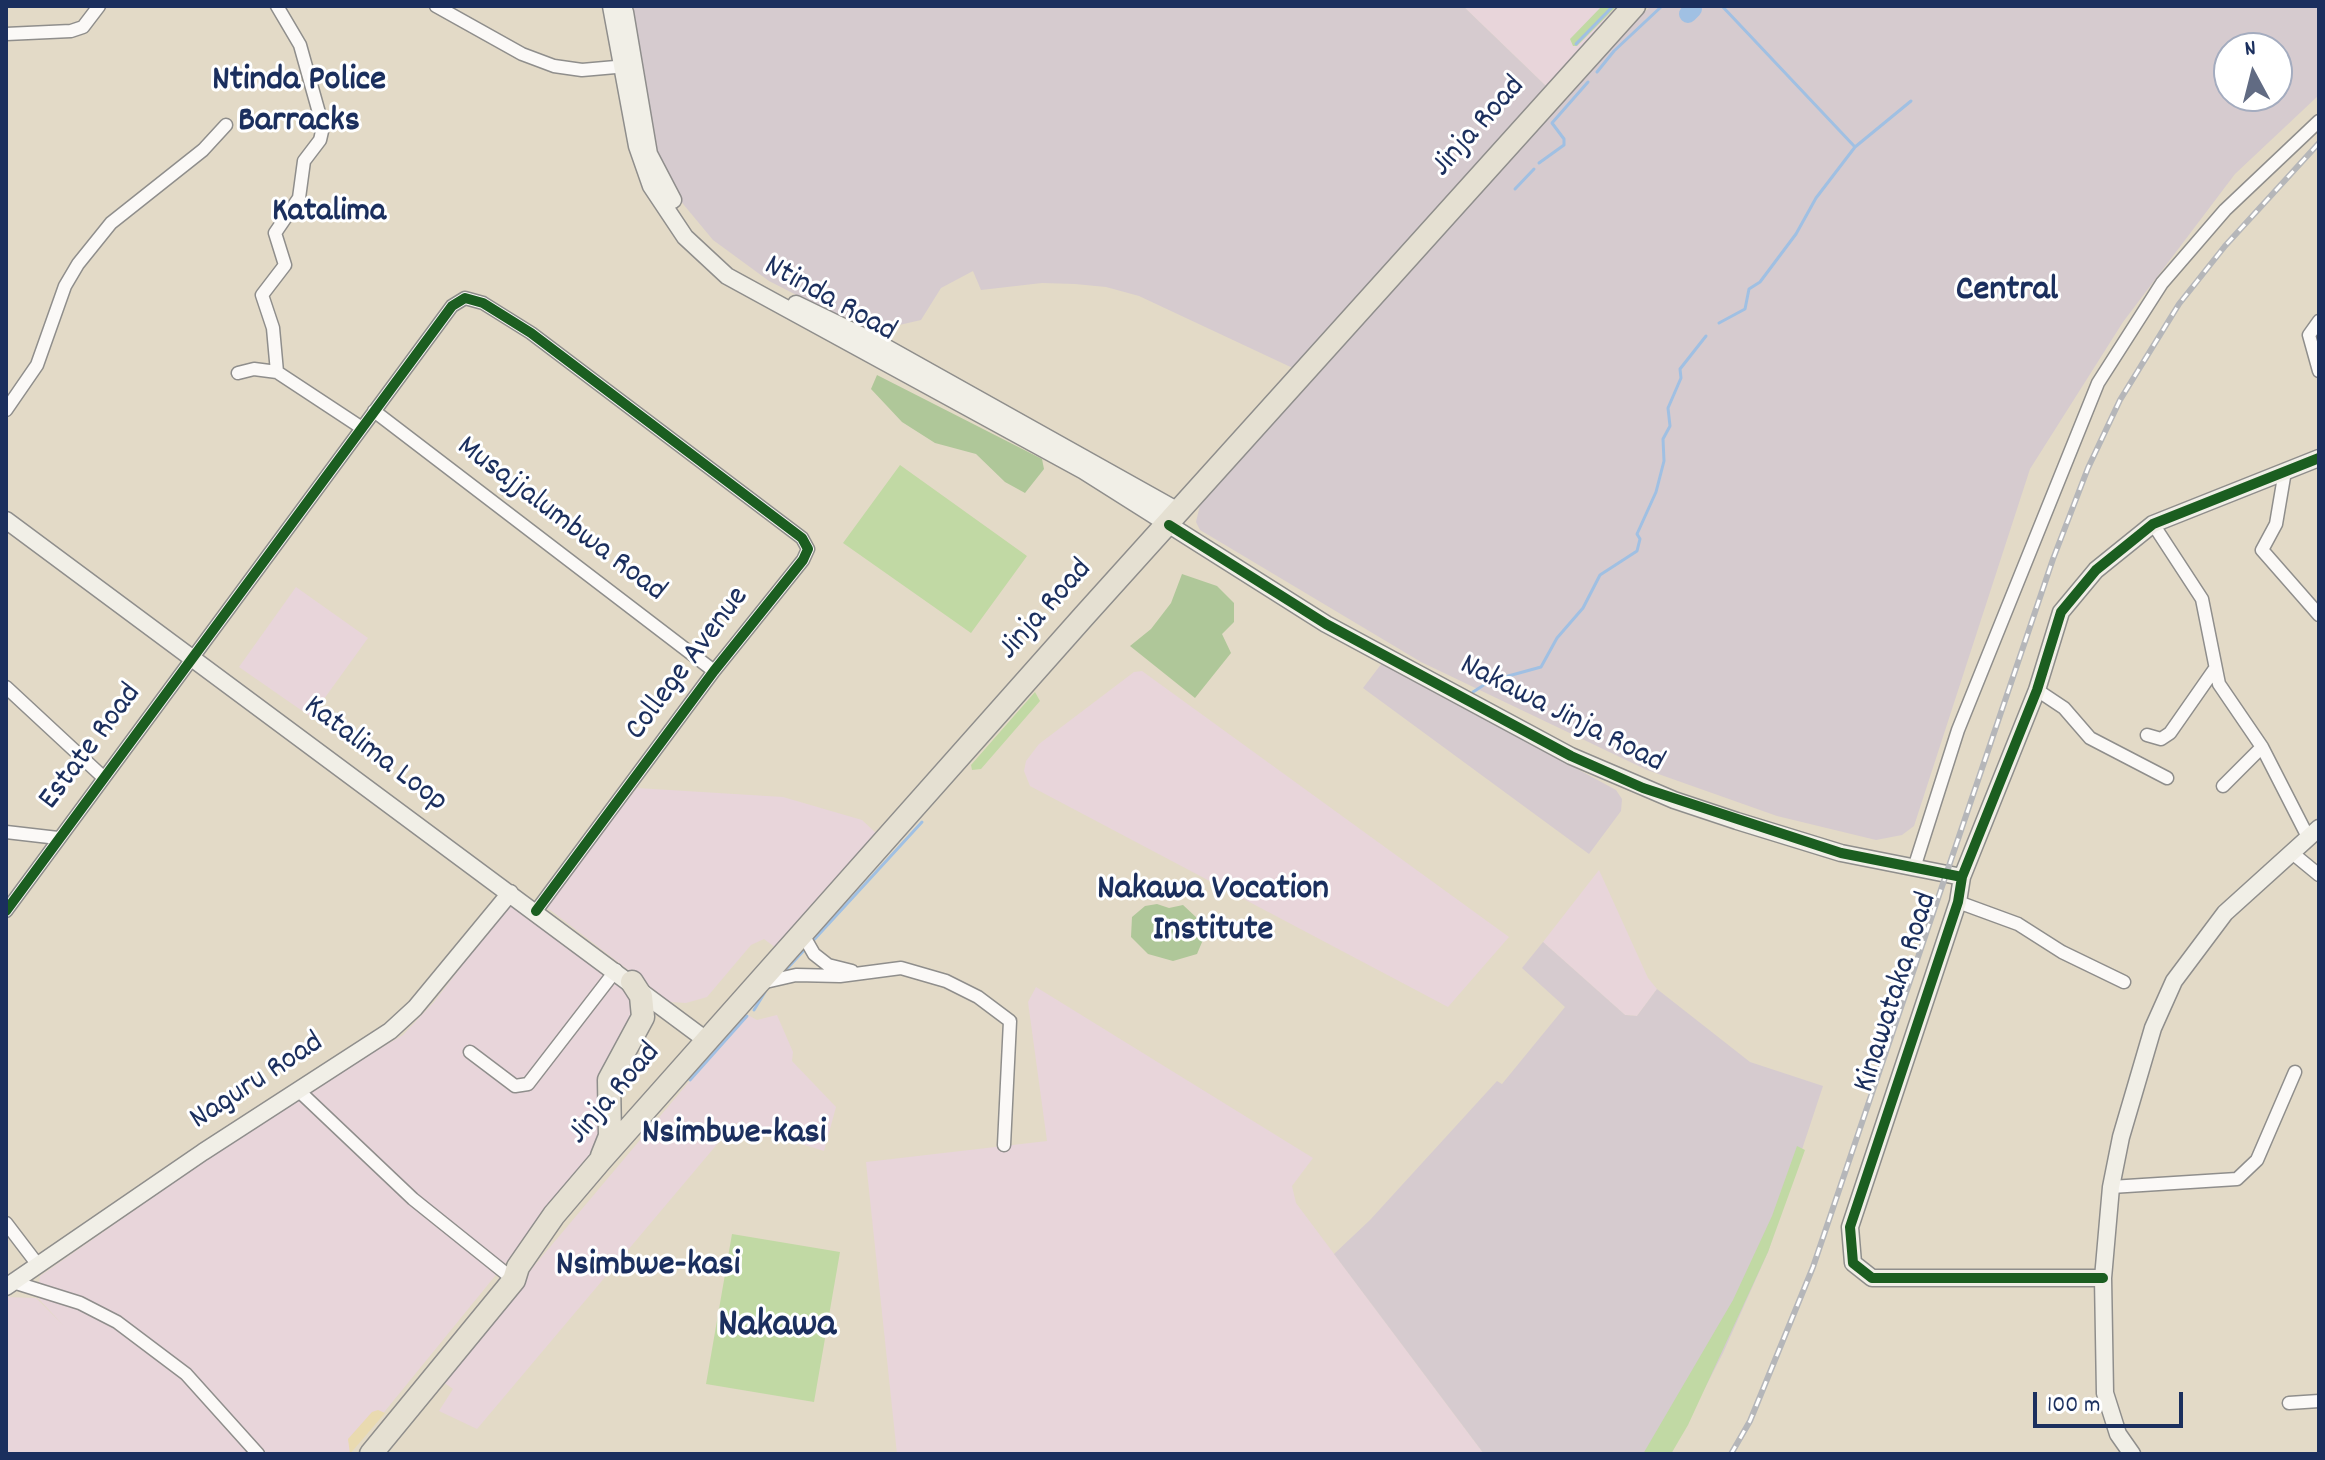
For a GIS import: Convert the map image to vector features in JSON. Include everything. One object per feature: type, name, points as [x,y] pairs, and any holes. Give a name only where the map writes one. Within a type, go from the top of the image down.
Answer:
[{"type":"highway","name":"Jinja Road","points":[[371,1454],[513,1274],[554,1215],[600,1161],[1634,6]]},
{"type":"highway","points":[[600,1161],[610,1136],[609,1080],[643,1017],[641,996],[624,976]]},
{"type":"highway","name":"Jinja Road","points":[[357,1454],[513,1274]]},
{"type":"street","points":[[6,34],[71,31],[83,27],[99,6]]},
{"type":"street","points":[[277,6],[300,45],[323,127],[320,140],[304,161],[299,198],[275,233],[285,265],[262,295],[273,328],[277,372]]},
{"type":"street","name":"Ntinda Road","points":[[611,6],[628,66]]},
{"type":"street","name":"Ntinda Road","points":[[624,6],[637,146],[651,186],[685,237],[708,262],[792,313],[1174,518]]},
{"type":"street","points":[[441,7],[522,54],[554,66],[582,70],[628,66]]},
{"type":"street","points":[[1914,868],[1958,730],[2098,383],[2162,283],[2225,210],[2319,121]]},
{"type":"street","points":[[6,410],[37,365],[65,286],[78,264],[111,223],[203,150],[226,125]]},
{"type":"street","name":"Estate Road","points":[[6,911],[457,300],[470,298],[531,333],[713,474]]},
{"type":"street","points":[[2319,321],[2309,340],[2319,371]]},
{"type":"street","points":[[238,373],[254,369],[277,372],[362,428]]},
{"type":"street","name":"Musajjalumbwa Road","points":[[374,411],[714,671]]},
{"type":"street","name":"Kinawataka Road","points":[[2103,1278],[1877,1279],[1860,1271],[1853,1263],[1850,1227],[1958,902],[1962,877],[2037,690],[2061,612],[2096,570],[2153,524],[2319,458]]},
{"type":"street","points":[[2285,471],[2276,524],[2262,550],[2319,615]]},
{"type":"street","name":"College Avenue","points":[[536,911],[714,671],[803,560],[808,549],[802,538],[713,474]]},
{"type":"street","name":"Nakawa Jinja Road","points":[[1174,518],[1326,624],[1571,756],[1687,805],[1841,853],[1962,877]]},
{"type":"street","name":"Katalima Loop","points":[[6,520],[624,976],[706,1040]]},
{"type":"street","points":[[2132,1454],[2118,1434],[2105,1393],[2103,1278],[2111,1187],[2121,1137],[2153,1028],[2174,981],[2225,913],[2313,832],[2262,747],[2219,684],[2202,599],[2153,524]]},
{"type":"street","points":[[2147,735],[2161,739],[2170,733],[2214,670]]},
{"type":"street","points":[[6,687],[103,777]]},
{"type":"street","points":[[2037,690],[2064,708],[2090,738],[2167,778]]},
{"type":"street","points":[[2223,786],[2262,747]]},
{"type":"street","points":[[6,832],[58,838]]},
{"type":"street","points":[[2291,852],[2319,875]]},
{"type":"street","name":"Naguru Road","points":[[10,1284],[390,1031],[415,1008],[510,893]]},
{"type":"street","points":[[1958,902],[2018,924],[2062,952],[2124,982]]},
{"type":"street","points":[[802,933],[814,954],[828,965],[855,972]]},
{"type":"street","points":[[757,984],[796,975],[840,976],[901,968],[920,972],[978,997],[1010,1021],[1004,1145]]},
{"type":"street","points":[[470,1052],[515,1086],[528,1084],[624,976]]},
{"type":"street","points":[[2111,1187],[2237,1179],[2257,1160],[2295,1072]]},
{"type":"street","points":[[298,1090],[413,1199],[513,1274]]},
{"type":"street","points":[[6,1223],[38,1265]]},
{"type":"street","points":[[10,1284],[80,1303],[117,1322],[186,1374],[258,1454]]},
{"type":"street","points":[[2289,1403],[2319,1401]]},
{"type":"shaded area","points":[[635,6],[1463,6],[1547,87],[1297,370],[1139,296],[1106,287],[1075,284],[1042,283],[981,290],[973,271],[941,288],[921,320],[895,326],[886,334],[873,334],[769,281],[713,240],[669,187],[655,158],[632,13]]},
{"type":"shaded area","points":[[1463,6],[1623,6],[1547,87]]},
{"type":"shaded area","points":[[1651,6],[2319,6],[2319,95],[2235,174],[2123,322],[2030,469],[1914,826],[1902,835],[1876,840],[1777,816],[1647,770],[1421,662],[1200,530],[1196,522],[1200,505],[1610,43]]},
{"type":"shaded area","points":[[296,587],[368,638],[311,717],[239,667]]},
{"type":"shaded area","points":[[1382,663],[1616,790],[1622,799],[1621,811],[1589,854],[1363,688]]},
{"type":"shaded area","points":[[1142,671],[1509,937],[1448,1007],[1030,786],[1024,771],[1026,761],[1039,744],[1134,672]]},
{"type":"shaded area","points":[[637,788],[783,797],[862,820],[878,835],[776,948],[764,939],[751,945],[707,997],[686,1003],[670,1002],[545,906]]},
{"type":"shaded area","points":[[1599,870],[1648,978],[1657,989],[1637,1016],[1625,1015],[1543,942]]},
{"type":"shaded area","points":[[508,906],[517,906],[607,969],[641,1007],[598,1083],[609,1136],[350,1454],[6,1454],[6,1297],[36,1298],[63,1325],[37,1297],[40,1276],[294,1099],[403,1035],[434,1002]]},
{"type":"shaded area","points":[[1543,942],[1625,1015],[1637,1016],[1657,989],[1750,1062],[1823,1086],[1768,1252],[1723,1353],[1671,1454],[1484,1454],[1334,1254],[1370,1220],[1497,1081],[1502,1084],[1565,1007],[1522,968]]},
{"type":"shaded area","points":[[1036,987],[1313,1158],[1292,1186],[1296,1203],[1484,1454],[897,1454],[866,1162],[1047,1141],[1028,1002]]},
{"type":"shaded area","points":[[746,1014],[757,1020],[777,1015],[793,1052],[792,1061],[836,1107],[824,1151],[735,1123],[477,1429],[439,1411],[453,1389],[439,1379]]},
{"type":"green space","points":[[1602,6],[1617,6],[1577,46],[1573,46],[1570,39]]},
{"type":"green space","points":[[877,375],[1042,459],[1044,469],[1025,493],[1005,482],[976,454],[935,443],[902,422],[871,389]]},
{"type":"green space","points":[[900,465],[1027,556],[971,633],[843,543]]},
{"type":"green space","points":[[1182,574],[1217,586],[1234,603],[1234,622],[1222,634],[1231,653],[1195,698],[1130,646],[1151,629],[1171,603]]},
{"type":"green space","points":[[1035,692],[1040,701],[981,769],[972,770],[971,765]]},
{"type":"green space","points":[[1157,904],[1169,908],[1183,905],[1197,918],[1205,935],[1197,954],[1173,961],[1148,954],[1131,937],[1132,917],[1145,906]]},
{"type":"green space","points":[[1797,1146],[1805,1150],[1768,1252],[1688,1425],[1671,1454],[1643,1454],[1733,1300],[1772,1216]]},
{"type":"green space","points":[[732,1234],[840,1252],[814,1402],[706,1384]]},
{"type":"sand","points":[[378,1410],[385,1413],[350,1454],[348,1439],[372,1412]]},
{"type":"waterway","points":[[1576,44],[1613,6]]},
{"type":"waterway","points":[[1597,72],[1614,51],[1662,6]]},
{"type":"waterway","points":[[1722,6],[1855,147]]},
{"type":"waterway","points":[[1688,14],[1693,9]]},
{"type":"waterway","points":[[1539,163],[1564,145],[1564,139],[1552,123],[1588,82]]},
{"type":"waterway","points":[[1719,323],[1745,309],[1749,289],[1760,282],[1796,234],[1816,198],[1855,147],[1911,101]]},
{"type":"waterway","points":[[1515,189],[1534,169]]},
{"type":"waterway","points":[[1473,692],[1490,681],[1541,667],[1557,638],[1583,608],[1600,575],[1637,551],[1640,539],[1637,534],[1656,492],[1664,461],[1663,439],[1670,426],[1668,408],[1681,378],[1680,369],[1706,336]]},
{"type":"waterway","points":[[811,943],[922,822]]},
{"type":"waterway","points":[[784,972],[806,948]]},
{"type":"waterway","points":[[754,1010],[765,992]]},
{"type":"waterway","points":[[690,1080],[747,1016]]},
{"type":"railway","points":[[1731,1454],[1750,1421],[1813,1267],[2053,559],[2088,468],[2120,400],[2179,304],[2225,246],[2319,143]]},
{"type":"cycle path","points":[[6,911],[452,306],[465,298],[483,303],[531,333],[802,538],[808,549],[803,560],[714,671],[536,911]]},
{"type":"cycle path","points":[[2103,1278],[1872,1278],[1853,1263],[1850,1227],[1958,902],[1962,877],[2037,690],[2061,612],[2096,570],[2153,524],[2319,458]]},
{"type":"cycle path","points":[[1169,525],[1326,624],[1571,756],[1643,788],[1841,853],[1962,877]]},
{"type":"district","name":"Ntinda Police Barracks","points":[[299,104]]},
{"type":"district","name":"Katalima","points":[[329,214]]},
{"type":"district","name":"Central","points":[[2007,293]]},
{"type":"district","name":"Nakawa Vocation Institute","points":[[1213,912]]},
{"type":"district","name":"Nsimbwe-kasi","points":[[734,1136]]},
{"type":"district","name":"Nsimbwe-kasi","points":[[648,1268]]},
{"type":"district","name":"Nakawa","points":[[777,1329]]}]
